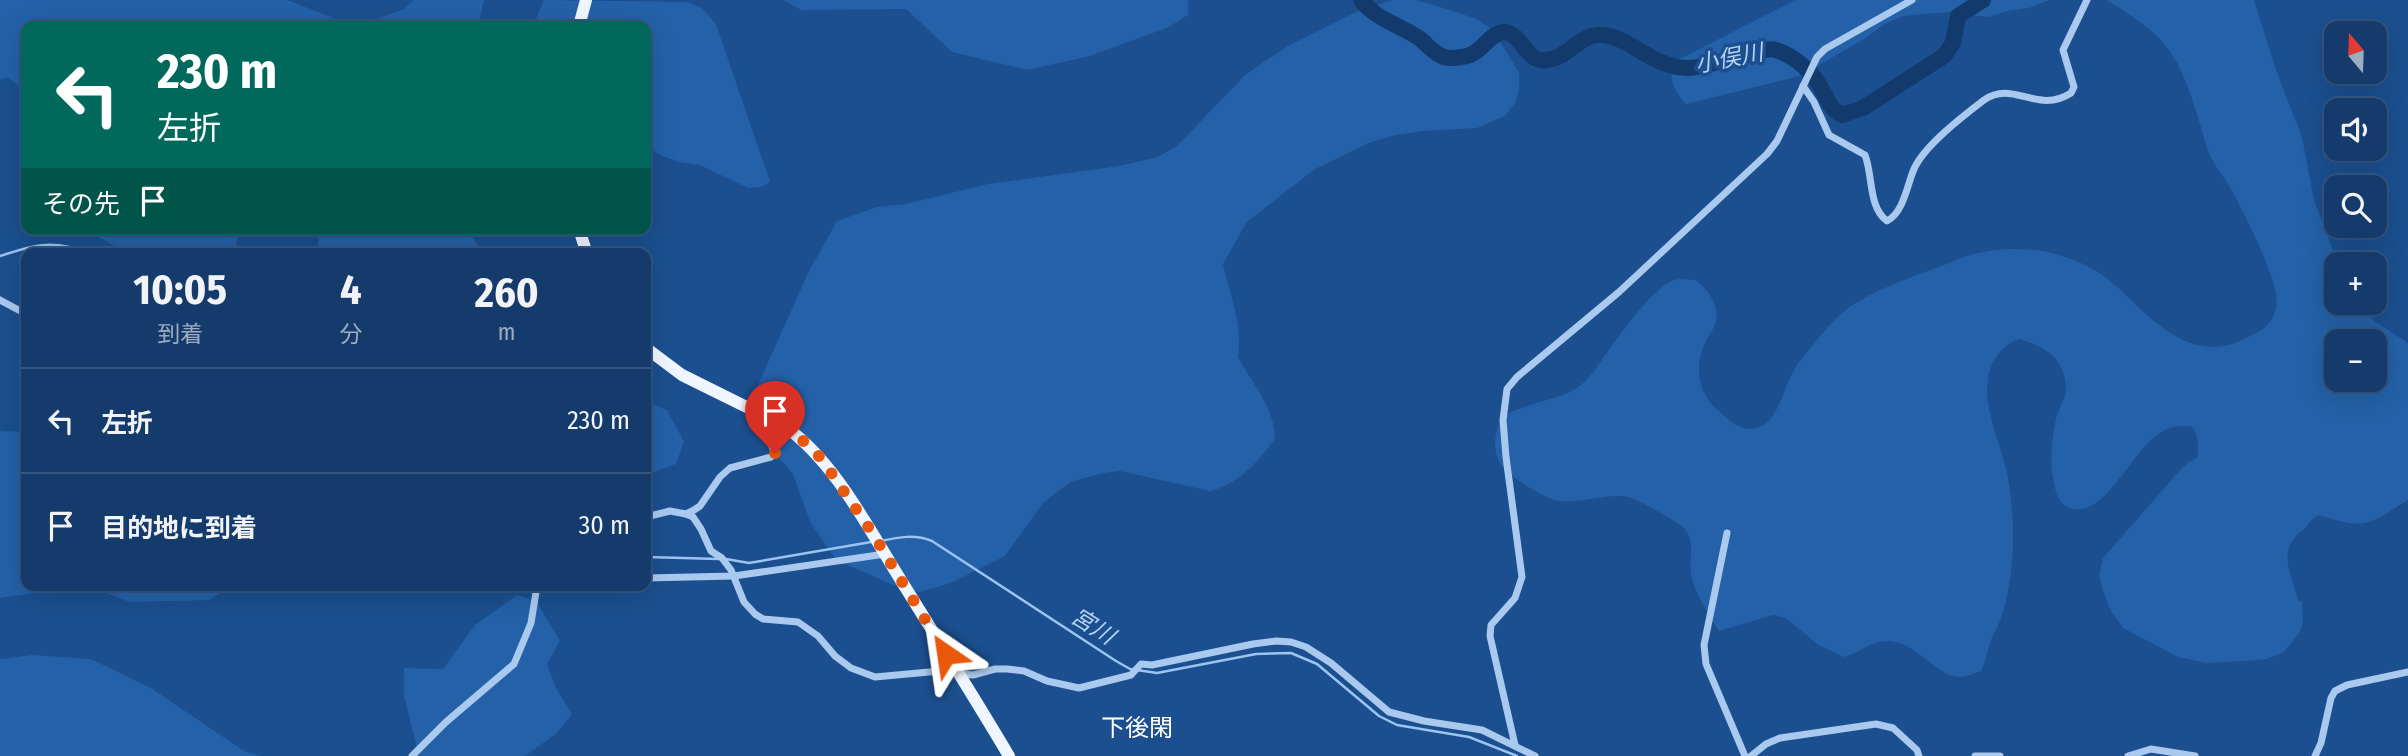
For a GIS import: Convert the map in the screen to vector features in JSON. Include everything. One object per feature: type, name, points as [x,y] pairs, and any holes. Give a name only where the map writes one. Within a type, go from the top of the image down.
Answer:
[{"type":"main road","points":[[580,21],[586,0]]},
{"type":"main road","points":[[651,352],[682,375],[783,425],[821,458],[873,534],[1009,756]]},
{"type":"street","points":[[1515,745],[1490,636],[1491,625],[1515,598],[1522,577],[1503,420],[1507,389],[1517,377],[1619,292],[1748,175],[1777,141],[1817,57],[1825,49],[1912,0]]},
{"type":"street","points":[[1803,86],[1814,102],[1829,135],[1865,155],[1874,197],[1879,212],[1887,221],[1895,214],[1902,201],[1917,162],[1986,98],[2002,91],[2031,100],[2050,102],[2071,93],[2074,87],[2063,50],[2087,0]]},
{"type":"street","points":[[0,300],[21,311]]},
{"type":"street","points":[[686,514],[700,506],[720,477],[730,468],[768,459],[774,455],[764,430],[764,416]]},
{"type":"street","points":[[651,516],[670,511],[693,517],[702,528],[711,551],[722,558],[733,573],[744,602],[755,614],[763,619],[798,622],[818,636],[835,656],[851,668],[875,677],[940,671],[973,674],[995,669],[1024,671],[1047,681],[1079,688],[1131,675],[1139,667],[1253,644],[1291,642],[1306,646],[1331,663],[1389,712],[1424,721],[1482,730],[1515,745],[1523,753],[1535,756]]},
{"type":"street","points":[[1727,533],[1704,645],[1706,664],[1745,756]]},
{"type":"street","points":[[651,578],[733,573],[883,551]]},
{"type":"street","points":[[412,756],[446,722],[514,664],[531,624],[536,591]]},
{"type":"street","points":[[2315,756],[2335,691],[2347,685],[2408,672]]},
{"type":"street","points":[[1751,756],[1766,744],[1780,738],[1876,724],[1893,728],[1921,756]]},
{"type":"street","points":[[2134,755],[2151,749],[2195,756]]},
{"type":"street","points":[[1975,756],[2000,756]]},
{"type":"shaded area","points":[[0,0],[287,0],[341,21],[21,21],[21,87],[8,78],[0,79]]},
{"type":"shaded area","points":[[414,0],[484,0],[479,21],[370,21],[404,9]]},
{"type":"shaded area","points":[[544,0],[688,2],[702,8],[716,24],[770,182],[761,187],[748,188],[700,165],[679,162],[651,149],[651,21],[535,21]]},
{"type":"shaded area","points":[[783,0],[1188,0],[1188,15],[1169,27],[1090,56],[1027,70],[952,52],[906,9],[801,10]]},
{"type":"shaded area","points":[[1393,0],[1416,0],[1437,6],[1474,18],[1492,29],[1519,72],[1519,89],[1515,103],[1505,116],[1477,128],[1423,131],[1395,135],[1369,143],[1315,169],[1247,222],[1223,264],[1239,333],[1238,357],[1267,405],[1274,426],[1275,438],[1263,455],[1238,478],[1210,491],[1120,471],[1070,482],[1043,503],[1005,556],[951,583],[920,592],[905,590],[836,560],[810,522],[793,474],[768,445],[758,428],[753,406],[756,389],[809,271],[837,221],[877,207],[906,204],[988,184],[1119,166],[1158,157],[1178,145],[1245,75],[1286,47],[1356,12]]},
{"type":"shaded area","points":[[1795,0],[2049,0],[2029,8],[1988,17],[1950,12],[1903,16],[1883,25],[1866,38],[1800,76],[1686,104],[1678,95],[1671,73],[1674,62]]},
{"type":"shaded area","points":[[2106,0],[2254,0],[2276,70],[2302,137],[2314,200],[2324,227],[2324,238],[2328,238],[2334,252],[2324,252],[2324,315],[2370,315],[2387,329],[2324,329],[2324,392],[2387,392],[2387,329],[2408,343],[2408,500],[2365,523],[2347,523],[2319,515],[2295,538],[2290,545],[2288,562],[2298,600],[2302,602],[2303,622],[2300,632],[2284,652],[2267,659],[2207,663],[2178,657],[2123,628],[2111,611],[2103,591],[2099,575],[2103,558],[2181,469],[2197,458],[2197,437],[2191,426],[2177,426],[2157,435],[2097,502],[2084,509],[2067,507],[2057,494],[2051,462],[2056,419],[2066,392],[2065,378],[2058,361],[2052,355],[2019,339],[2007,345],[1994,360],[1989,372],[1987,390],[1990,414],[2010,491],[2012,567],[2000,621],[1981,671],[1965,676],[1951,676],[1909,647],[1889,641],[1877,643],[1844,657],[1817,644],[1786,618],[1773,615],[1719,631],[1694,586],[1690,539],[1684,528],[1628,497],[1612,496],[1567,502],[1553,500],[1528,487],[1501,465],[1496,453],[1495,439],[1498,426],[1506,415],[1565,394],[1581,385],[1643,306],[1664,285],[1676,279],[1696,280],[1714,303],[1716,321],[1700,357],[1699,375],[1703,391],[1713,406],[1731,422],[1744,428],[1764,425],[1771,418],[1798,364],[1826,329],[1848,308],[1892,285],[1983,252],[2035,250],[2078,262],[2103,275],[2146,314],[2189,343],[2206,346],[2227,345],[2262,330],[2275,312],[2276,301],[2273,283],[2263,256],[2243,212],[2209,154],[2182,72],[2163,43],[2136,19]]},
{"type":"shaded area","points":[[95,235],[237,235],[236,246],[232,248],[118,248]]},
{"type":"shaded area","points":[[319,235],[471,235],[480,248],[318,248]]},
{"type":"shaded area","points":[[651,403],[667,410],[684,442],[676,464],[651,473]]},
{"type":"shaded area","points":[[0,431],[21,432],[21,591],[48,591],[0,598]]},
{"type":"shaded area","points":[[102,591],[224,591],[209,600],[129,602]]},
{"type":"shaded area","points":[[517,595],[537,602],[560,641],[547,664],[556,688],[572,714],[557,733],[525,756],[417,756],[404,696],[404,668],[443,669],[475,625]]},
{"type":"shaded area","points":[[33,655],[91,659],[151,688],[244,751],[260,756],[0,756],[0,659]]},
{"type":"waterway","name":"小俣川","points":[[1361,0],[1373,12],[1412,33],[1437,54],[1447,58],[1470,55],[1496,35],[1505,32],[1511,34],[1529,53],[1540,60],[1562,55],[1581,41],[1596,35],[1614,38],[1676,67],[1698,67],[1758,51],[1776,50],[1790,56],[1809,72],[1832,108],[1842,115],[1863,108],[1944,56],[1953,43],[1958,16],[1983,0]]},
{"type":"waterway","name":"宮川","points":[[26,248],[47,245],[71,248]]},
{"type":"waterway","name":"宮川","points":[[0,256],[21,250]]},
{"type":"waterway","name":"宮川","points":[[881,541],[901,537],[932,541],[1130,669],[1157,673],[1256,654],[1291,653],[1317,664],[1379,716],[1397,725],[1469,737],[1517,756]]},
{"type":"waterway","name":"宮川","points":[[726,559],[749,563],[871,542]]},
{"type":"waterway","name":"宮川","points":[[651,557],[719,559]]},
{"type":"district","name":"下後閑","points":[[1137,728]]},
{"type":"route","points":[[775,453],[764,430],[764,416],[797,435],[821,458],[873,534],[946,654]]}]
